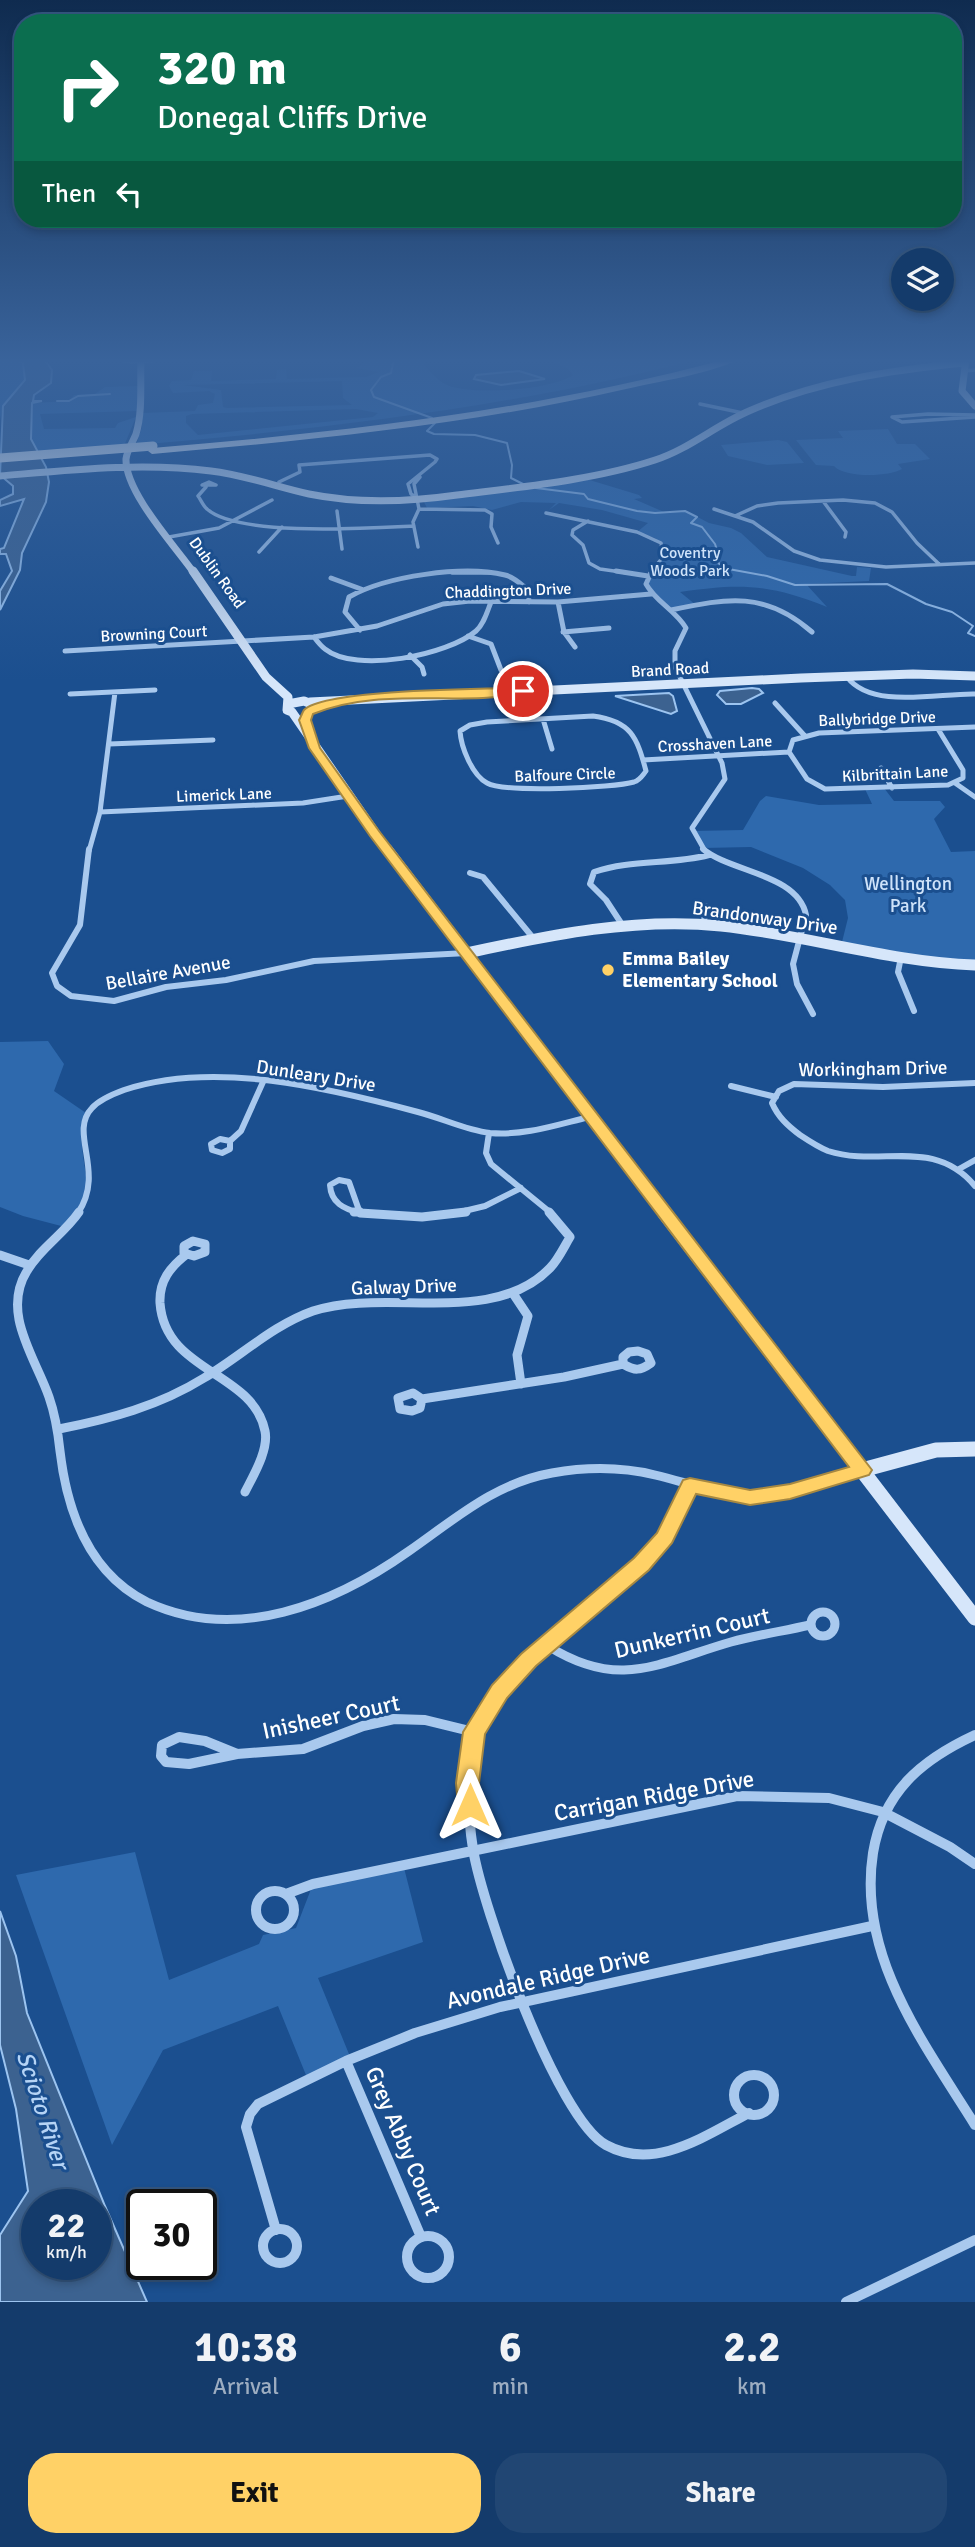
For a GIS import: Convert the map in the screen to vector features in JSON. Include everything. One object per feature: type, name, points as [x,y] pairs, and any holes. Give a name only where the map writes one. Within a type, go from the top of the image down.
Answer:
[{"type":"main road","points":[[126,467],[209,471],[344,499],[416,498],[632,466]]},
{"type":"main road","points":[[0,475],[126,467],[212,468],[346,496],[416,498]]},
{"type":"main road","name":"Dublin Road","points":[[126,467],[141,500],[272,683],[288,697],[290,708],[348,796],[589,1116],[975,1618]]},
{"type":"main road","name":"Brand Road","points":[[290,708],[366,698],[683,683],[924,674],[975,677]]},
{"type":"main road","name":"Dublin Road","points":[[272,683],[309,706],[305,720],[315,748]]},
{"type":"main road","name":"Brandonway Drive","points":[[467,953],[534,939],[623,926],[704,925],[799,938],[954,965],[975,965]]},
{"type":"main road","points":[[862,1470],[936,1450],[975,1449]]},
{"type":"street","points":[[279,482],[297,475],[300,472],[299,466]]},
{"type":"street","points":[[418,547],[414,517],[419,509],[414,484],[429,466]]},
{"type":"street","points":[[206,487],[198,496],[203,508],[235,520],[282,527],[339,529],[414,526]]},
{"type":"street","points":[[169,537],[210,531],[272,500]]},
{"type":"street","points":[[823,501],[846,532],[845,537]]},
{"type":"street","points":[[735,516],[757,506],[778,503],[864,501],[882,505],[892,512],[918,544],[939,564]]},
{"type":"street","points":[[419,509],[485,510],[492,514],[491,527],[498,544]]},
{"type":"street","points":[[714,509],[762,526],[782,545],[818,559],[870,566],[974,564]]},
{"type":"street","points":[[337,511],[342,550]]},
{"type":"street","points":[[546,513],[637,531],[661,542],[663,557],[648,576],[646,584],[650,594],[681,618],[686,628],[675,650],[675,667],[719,756],[724,779],[692,828],[696,841],[709,855],[772,881],[800,900],[807,910],[807,921],[794,950],[792,967],[813,1014]]},
{"type":"street","points":[[589,521],[573,530],[572,535],[583,545],[589,563],[600,569],[648,576]]},
{"type":"street","points":[[258,552],[282,527]]},
{"type":"street","points":[[360,630],[346,617],[345,607],[350,598],[361,589],[408,575],[464,572],[509,574],[528,590],[529,602]]},
{"type":"street","points":[[331,578],[361,589]]},
{"type":"street","name":"Chaddington Drive","points":[[244,642],[314,637],[360,630],[443,604],[558,602],[650,594]]},
{"type":"street","points":[[671,610],[732,599],[760,601],[780,606],[796,615],[812,632]]},
{"type":"street","points":[[314,637],[329,654],[355,660],[386,660],[445,646],[468,636],[478,630],[491,602]]},
{"type":"street","points":[[558,602],[562,613],[563,632],[567,641],[575,647]]},
{"type":"street","points":[[563,632],[609,628]]},
{"type":"street","points":[[468,636],[491,644],[501,670]]},
{"type":"street","name":"Browning Court","points":[[65,651],[244,642]]},
{"type":"street","points":[[410,655],[422,667],[424,674]]},
{"type":"street","points":[[847,677],[855,688],[881,696],[975,694]]},
{"type":"street","points":[[69,694],[155,690]]},
{"type":"street","name":"Bellaire Avenue","points":[[115,692],[100,812],[92,834],[80,925],[52,973],[57,986],[71,996],[114,1001],[166,987],[226,980],[314,961],[467,953]]},
{"type":"street","points":[[775,703],[785,711],[790,724],[804,735]]},
{"type":"street","name":"Balfoure Circle","points":[[601,717],[622,721],[629,728],[643,760],[645,775],[628,785],[500,788],[487,784],[480,778],[460,739],[460,731],[470,725],[486,722],[601,717]]},
{"type":"street","points":[[543,719],[552,749]]},
{"type":"street","name":"Ballybridge Drive","points":[[789,752],[793,740],[804,735],[975,727]]},
{"type":"street","name":"Kilbrittain Lane","points":[[789,752],[803,777],[811,784],[841,790],[955,783],[963,778],[963,771],[938,729]]},
{"type":"street","points":[[109,744],[213,740]]},
{"type":"street","name":"Crosshaven Lane","points":[[643,760],[789,752]]},
{"type":"street","points":[[881,768],[892,788]]},
{"type":"street","points":[[955,783],[975,797]]},
{"type":"street","name":"Limerick Lane","points":[[100,812],[303,803],[348,796]]},
{"type":"street","points":[[623,926],[606,900],[590,884],[594,872],[614,864],[683,862],[709,855]]},
{"type":"street","points":[[470,873],[484,877],[534,939]]},
{"type":"street","points":[[704,925],[705,906]]},
{"type":"street","points":[[901,957],[898,972],[914,1012]]},
{"type":"street","name":"Dunleary Drive","points":[[29,1265],[72,1220],[89,1194],[91,1168],[81,1131],[83,1117],[89,1109],[107,1097],[145,1084],[204,1079],[263,1082],[345,1093],[489,1133],[532,1131],[589,1116]]},
{"type":"street","points":[[230,1141],[241,1130],[263,1082]]},
{"type":"street","name":"Workingham Drive","points":[[776,1097],[785,1087],[806,1083],[883,1087],[975,1083]]},
{"type":"street","points":[[731,1086],[776,1097],[772,1103],[777,1116],[810,1141],[830,1151],[854,1155],[935,1158],[959,1169],[975,1185]]},
{"type":"street","name":"Galway Drive","points":[[59,1429],[109,1420],[152,1407],[192,1386],[268,1333],[297,1318],[331,1306],[369,1301],[484,1301],[514,1294],[552,1269],[570,1237],[561,1220],[496,1171],[486,1156],[489,1133]]},
{"type":"street","points":[[959,1169],[975,1160]]},
{"type":"street","points":[[360,1213],[349,1182],[339,1180],[330,1185],[331,1196],[338,1205],[360,1213],[382,1217],[431,1216],[484,1208],[521,1188]]},
{"type":"street","points":[[187,1254],[164,1275],[159,1306],[162,1325],[172,1341],[244,1396],[257,1413],[265,1433],[254,1475],[245,1492]]},
{"type":"street","points":[[0,1255],[29,1265],[20,1283],[18,1316],[49,1395],[59,1429],[67,1496],[84,1540],[106,1572],[129,1591],[151,1605],[201,1618],[270,1616],[321,1602],[371,1578],[479,1499],[524,1479],[569,1469],[630,1471],[750,1497],[790,1491],[862,1470]]},
{"type":"street","points":[[514,1294],[528,1316],[517,1355],[521,1384]]},
{"type":"street","points":[[422,1399],[564,1377],[623,1364]]},
{"type":"street","points":[[690,1485],[677,1517],[657,1547],[641,1564],[529,1660],[499,1692],[474,1732],[468,1783],[473,1850],[491,1916],[522,2003],[560,2086],[585,2129],[606,2145],[630,2152],[656,2154],[679,2149],[749,2113]]},
{"type":"street","name":"Dunkerrin Court","points":[[548,1646],[564,1658],[595,1671],[629,1672],[734,1641],[810,1625]]},
{"type":"street","name":"Inisheer Court","points":[[237,1754],[192,1737],[168,1740],[159,1752],[161,1758],[177,1765],[197,1765],[237,1754],[273,1753],[309,1747],[392,1719],[432,1721],[474,1732]]},
{"type":"street","points":[[975,1735],[936,1753],[914,1769],[883,1812],[868,1865],[872,1926],[884,1965],[905,2010],[975,2124]]},
{"type":"street","name":"Carrigan Ridge Drive","points":[[286,1894],[313,1884],[737,1796],[829,1798],[883,1812],[950,1847],[975,1864]]},
{"type":"street","name":"Avondale Ridge Drive","points":[[276,2230],[246,2127],[250,2114],[258,2104],[346,2061],[415,2033],[522,2003],[872,1926]]},
{"type":"street","name":"Grey Abby Court","points":[[346,2061],[421,2237]]},
{"type":"street","points":[[846,2302],[866,2298],[975,2240]]},
{"type":"green space","points":[[835,466],[900,466],[902,469],[887,474],[867,475],[839,470]]},
{"type":"green space","name":"Coventry Woods Park","points":[[583,478],[639,495],[642,498],[634,499],[664,512],[686,511],[709,523],[731,528],[741,533],[767,557],[852,576],[856,576],[857,567],[871,568],[869,581],[806,584],[827,607],[771,590],[721,587],[680,592],[696,605],[671,610],[646,584],[664,548],[655,538],[637,532],[648,523],[602,510],[559,503],[549,510],[556,503],[521,502],[492,510],[473,506],[427,508],[424,502]]},
{"type":"green space","name":"Wellington Park","points":[[884,788],[894,801],[940,801],[945,807],[934,819],[951,852],[975,851],[975,965],[841,946],[848,918],[845,900],[830,885],[803,868],[751,847],[703,848],[693,831],[743,830],[760,801],[766,796],[819,805],[872,804],[865,789]]},
{"type":"green space","points":[[48,1041],[64,1064],[54,1091],[86,1113],[82,1140],[89,1194],[65,1227],[0,1207],[0,1042]]},
{"type":"green space","points":[[135,1852],[169,1980],[259,1944],[263,1935],[296,1928],[313,1884],[403,1864],[423,1942],[318,1978],[351,2059],[308,2080],[278,2006],[163,2050],[112,2145],[16,1875]]},
{"type":"water","points":[[0,466],[46,466],[49,482],[46,502],[22,553],[20,570],[0,610],[0,591],[12,571],[6,554],[0,554],[0,549],[4,548],[24,499],[0,506],[0,500],[13,494],[13,486],[0,475]]},
{"type":"water","points":[[752,688],[763,693],[741,704],[726,704],[717,695],[720,691]]},
{"type":"water","points":[[669,693],[673,696],[677,711],[671,714],[615,696]]},
{"type":"water","name":"Scioto River","points":[[0,1911],[16,1956],[27,2013],[98,2189],[28,2189],[16,2109],[0,2045]]},
{"type":"water","points":[[21,2202],[21,2280],[112,2280],[112,2222],[126,2254],[126,2280],[137,2280],[147,2302],[0,2302],[0,2235]]},
{"type":"waterway","points":[[512,466],[511,478],[523,484]]},
{"type":"waterway","points":[[536,488],[584,494],[588,499],[637,511],[685,511],[697,517],[691,523],[702,527],[715,544],[716,547],[709,552],[723,568],[767,576],[795,585],[887,584],[926,604],[952,612],[973,626],[968,633],[975,636]]},
{"type":"place","name":"Emma Bailey Elementary School","points":[[608,970]]},
{"type":"route","points":[[470,1805],[468,1783],[474,1732],[499,1692],[529,1660],[641,1564],[665,1538],[690,1485],[709,1491],[750,1497],[816,1485],[862,1470],[412,883],[315,748],[305,720],[309,712],[322,706],[366,698],[523,691]]}]
